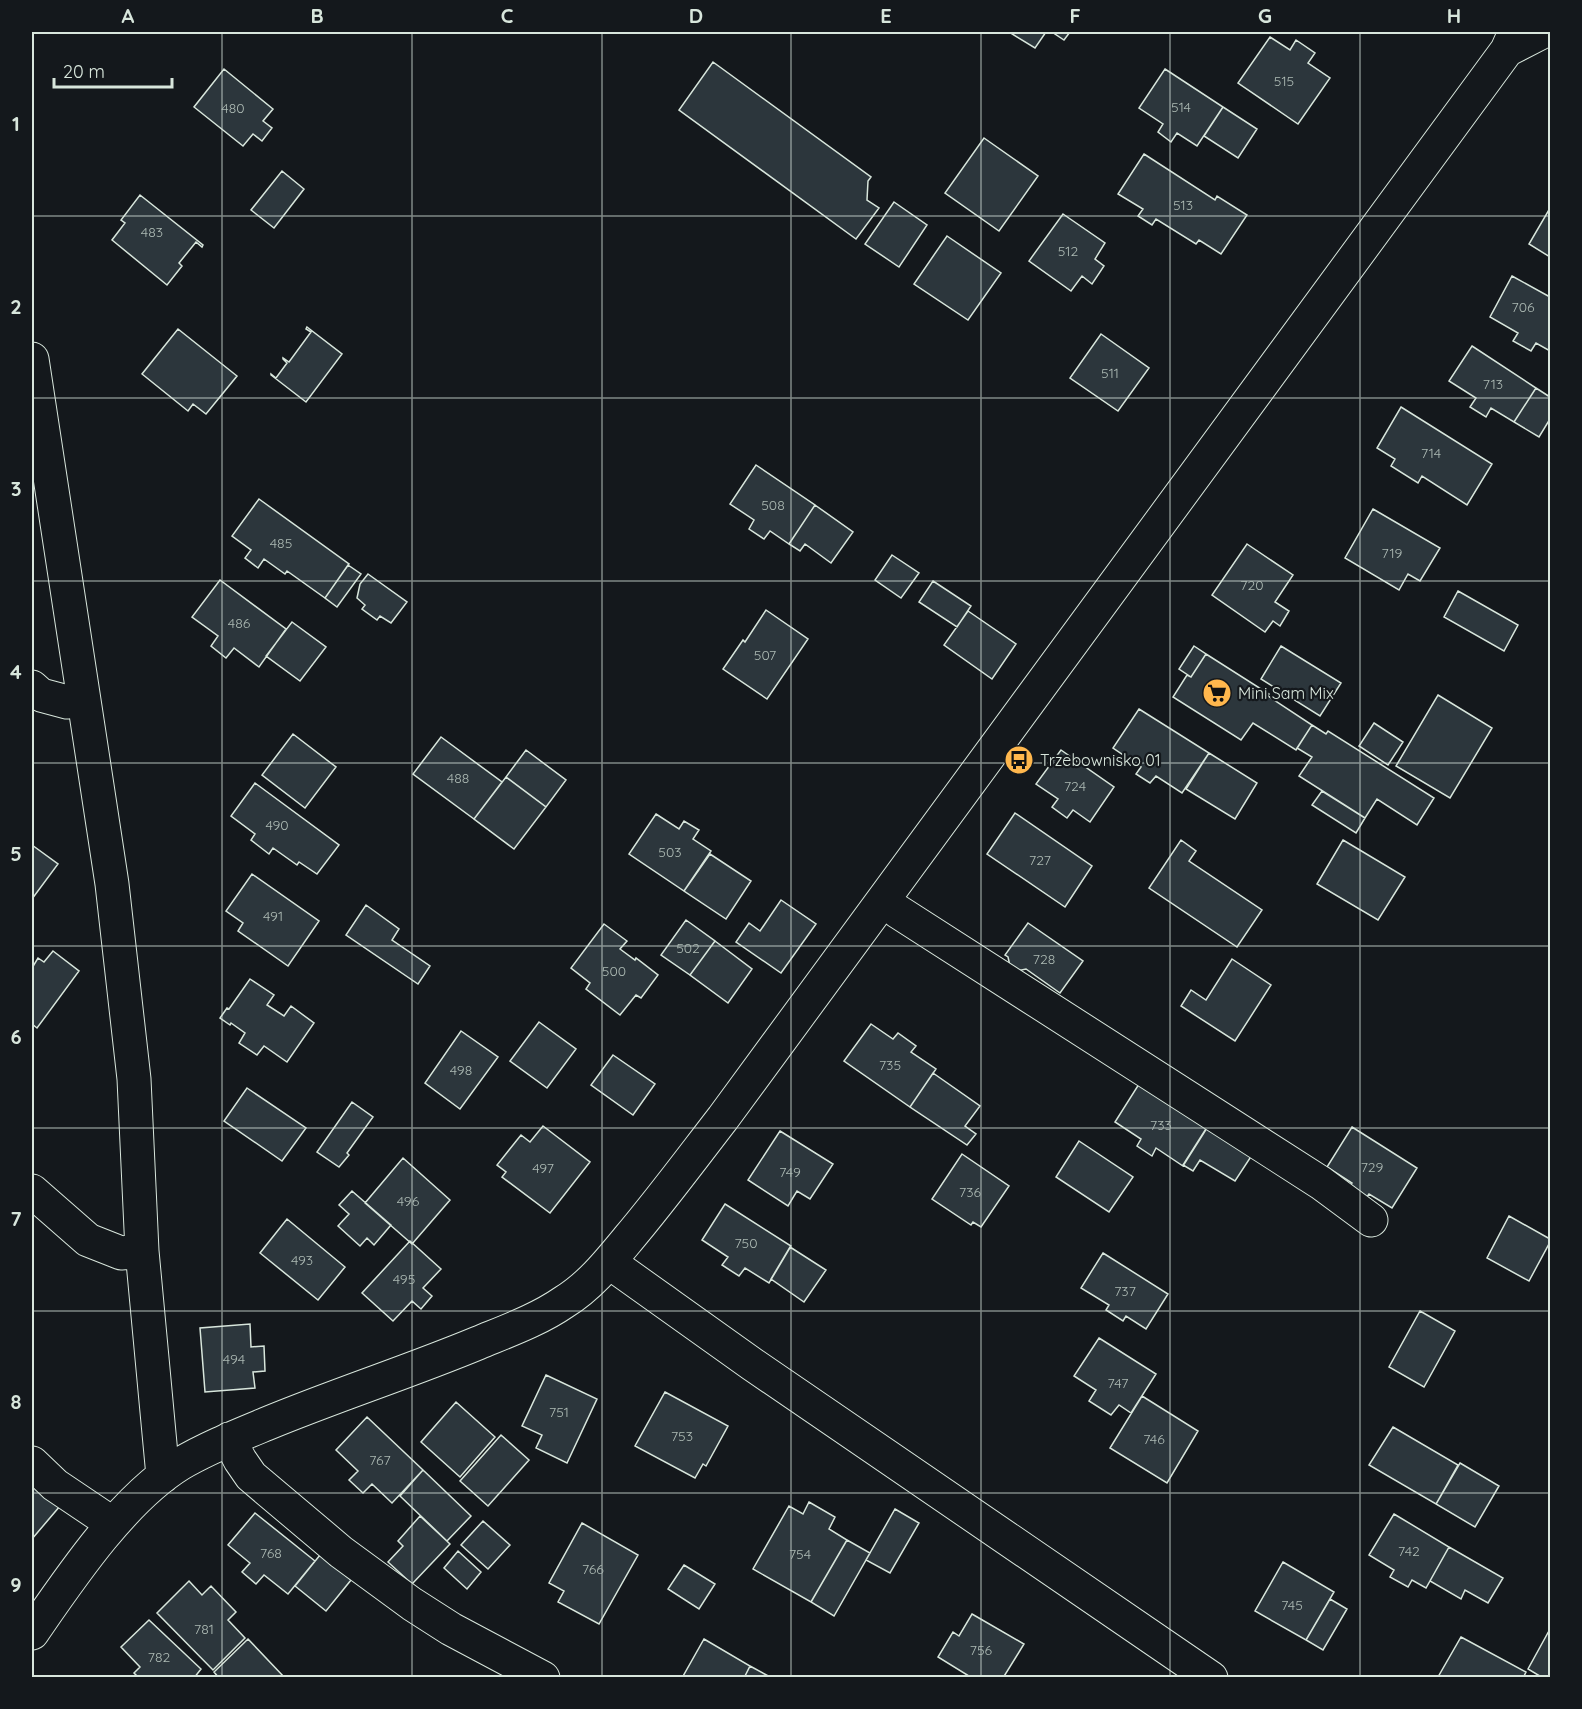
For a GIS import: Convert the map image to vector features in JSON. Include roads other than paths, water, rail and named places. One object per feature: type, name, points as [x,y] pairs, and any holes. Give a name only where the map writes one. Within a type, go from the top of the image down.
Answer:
[{"type":"street","points":[[32,1633],[57,1596],[113,1524],[163,1476],[180,1464],[229,1439],[524,1324],[564,1302],[590,1282],[609,1262],[723,1118],[1511,41],[1542,32]]},
{"type":"street","points":[[32,359],[112,884],[133,1067],[142,1251],[163,1476]]},
{"type":"street","points":[[32,687],[41,694],[68,702],[83,698]]},
{"type":"street","points":[[884,899],[908,917],[1321,1183],[1371,1220]]},
{"type":"street","points":[[32,1191],[88,1240],[120,1252],[142,1251]]},
{"type":"street","points":[[609,1262],[752,1364],[1211,1677]]},
{"type":"street","points":[[229,1439],[251,1476],[341,1552],[412,1604],[451,1629],[543,1677]]},
{"type":"street","points":[[32,1463],[55,1485],[113,1524]]},
{"type":"place","name":"Mini Sam Mix","points":[[1217,693]]},
{"type":"place","name":"Trzebownisko 01","points":[[1019,760]]}]
